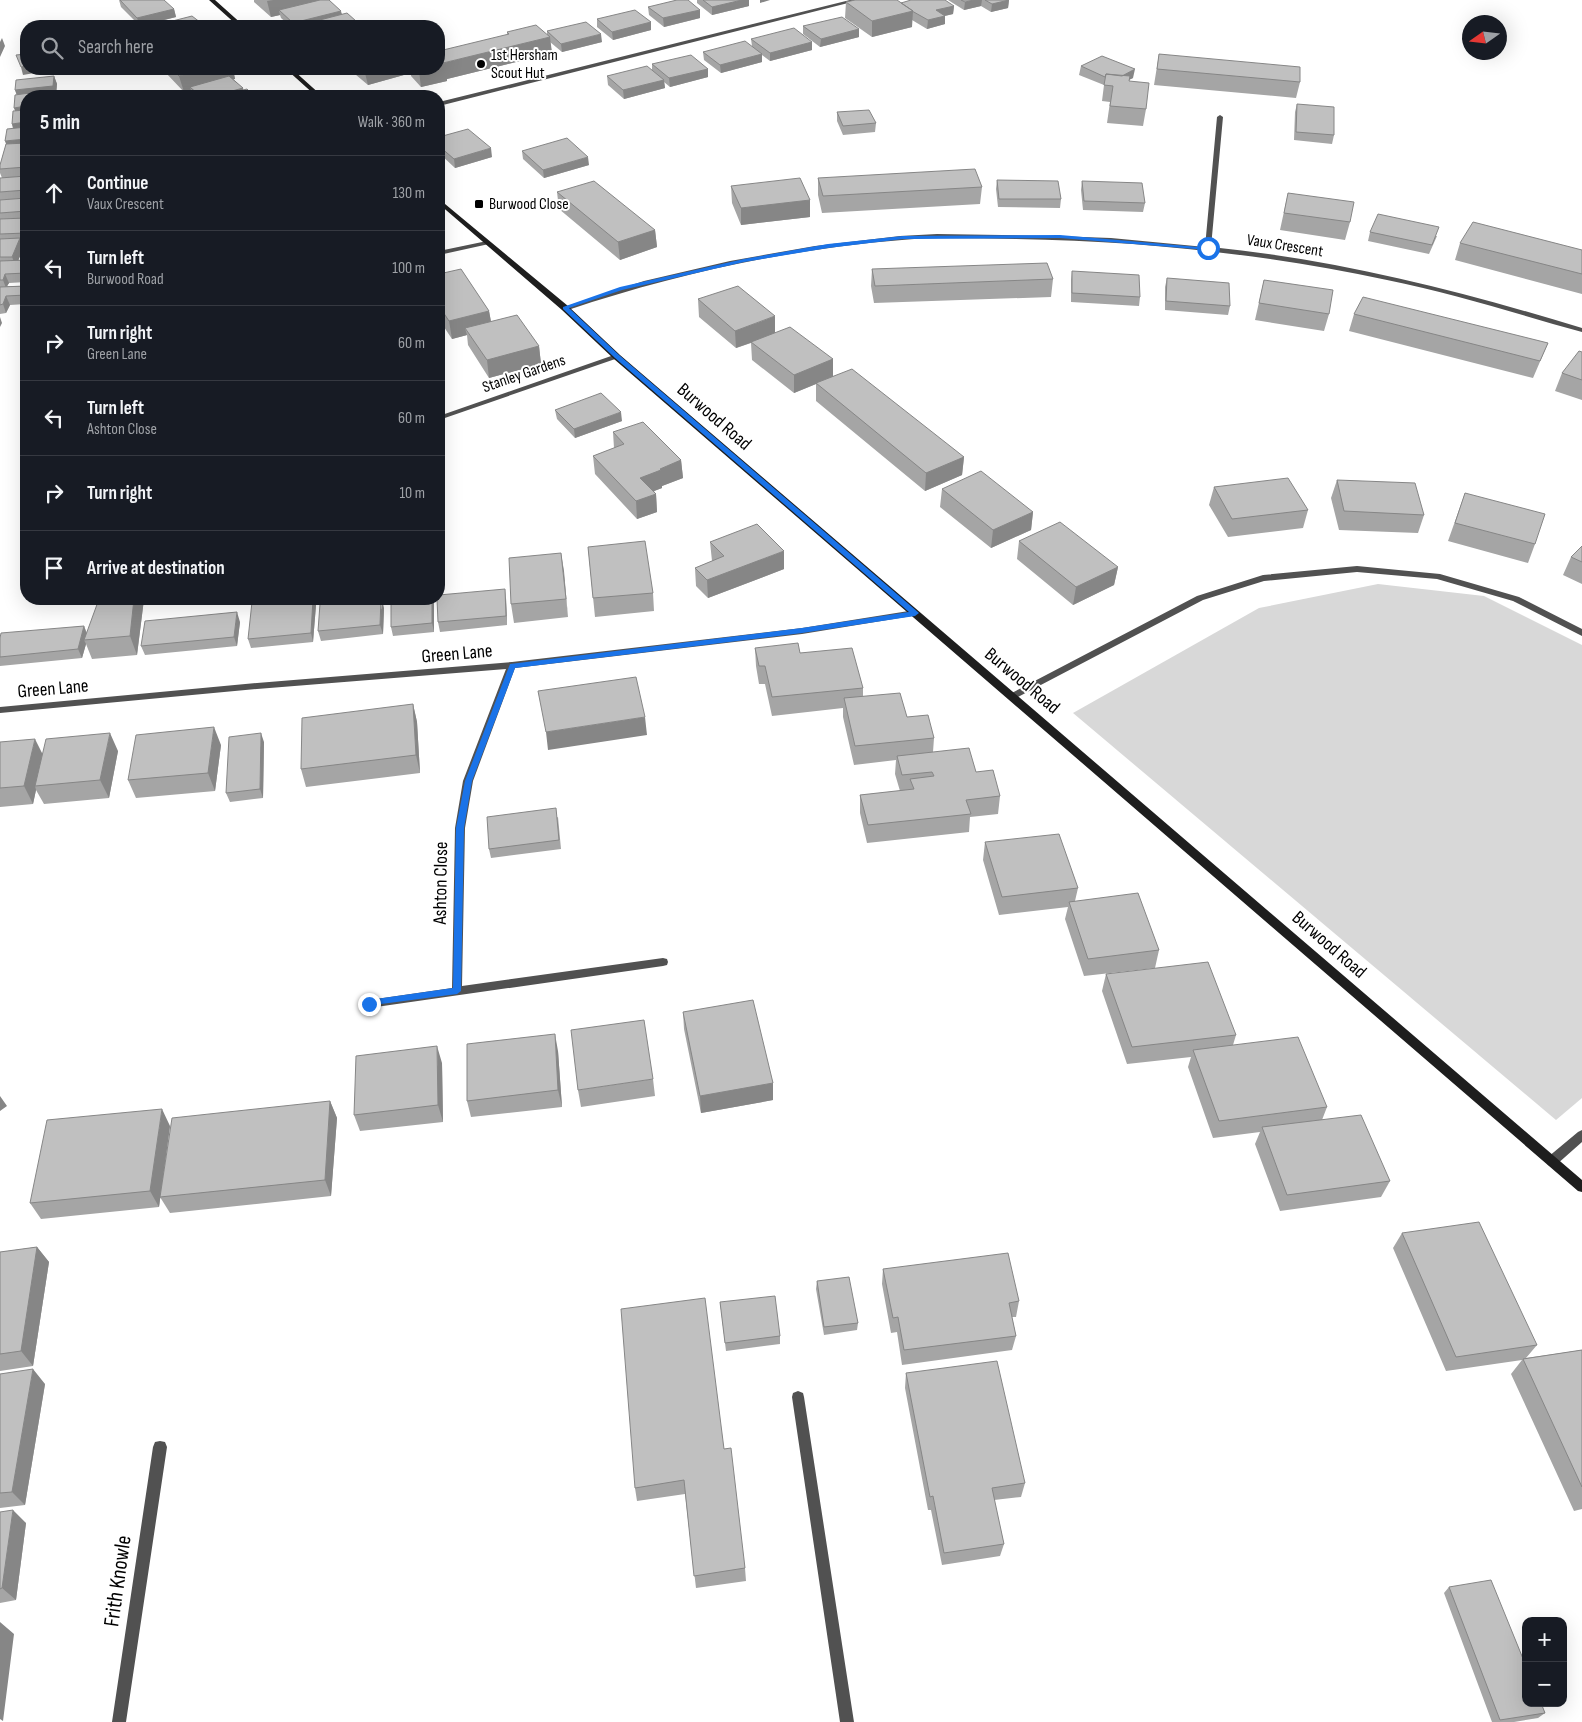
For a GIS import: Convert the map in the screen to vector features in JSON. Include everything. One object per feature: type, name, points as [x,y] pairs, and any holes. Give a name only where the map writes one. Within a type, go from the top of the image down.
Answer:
[{"type":"street","points":[[212,0],[235,20]]},
{"type":"street","points":[[445,103],[857,0]]},
{"type":"street","points":[[296,75],[312,90]]},
{"type":"street","points":[[1208,248],[1220,117]]},
{"type":"street","name":"Burwood Road","points":[[445,206],[565,308],[617,357],[1582,1187]]},
{"type":"street","name":"Vaux Crescent","points":[[565,308],[620,289],[744,260],[828,246],[903,238],[1060,237],[1208,248],[1313,263],[1433,288],[1582,330]]},
{"type":"street","points":[[445,252],[487,243]]},
{"type":"street","name":"Stanley Gardens","points":[[445,416],[617,357]]},
{"type":"street","points":[[1013,696],[1200,598],[1263,578],[1356,568],[1437,576],[1516,599],[1582,633]]},
{"type":"street","name":"Green Lane","points":[[0,710],[267,685],[512,665],[802,631],[915,613]]},
{"type":"street","name":"Ashton Close","points":[[457,991],[460,828],[468,781],[512,665]]},
{"type":"street","points":[[369,1004],[663,962]]},
{"type":"street","points":[[1552,1161],[1582,1135]]},
{"type":"street","points":[[798,1397],[847,1722]]},
{"type":"street","name":"Frith Knowle","points":[[119,1722],[160,1447]]},
{"type":"shaded area","points":[[1378,584],[1484,596],[1582,645],[1582,1098],[1556,1120],[1073,713],[1259,608]]},
{"type":"building","points":[[120,0],[164,0],[174,9],[137,18]]},
{"type":"building","points":[[320,0],[329,0],[341,11],[305,20],[290,20],[279,10]]},
{"type":"building","points":[[677,0],[688,0],[700,10],[663,18],[648,7]]},
{"type":"building","points":[[703,0],[742,0],[712,7]]},
{"type":"building","points":[[855,0],[897,0],[913,11],[872,21],[846,2]]},
{"type":"building","points":[[911,0],[945,0],[954,6],[936,10],[945,16],[928,20],[901,3]]},
{"type":"building","points":[[985,0],[1009,0],[992,4]]},
{"type":"building","points":[[635,10],[651,22],[612,32],[597,19]]},
{"type":"building","points":[[347,13],[355,20],[320,20]]},
{"type":"building","points":[[192,16],[197,20],[176,20]]},
{"type":"building","points":[[842,17],[859,29],[821,39],[803,26]]},
{"type":"building","points":[[586,22],[601,34],[561,44],[547,31]]},
{"type":"building","points":[[536,25],[550,37],[445,63],[445,50],[509,34],[507,32]]},
{"type":"building","points":[[794,28],[812,42],[770,53],[751,39]]},
{"type":"building","points":[[745,41],[762,54],[720,65],[703,52]]},
{"type":"building","points":[[1159,54],[1300,67],[1300,82],[1157,69]]},
{"type":"building","points":[[16,55],[20,55],[20,65]]},
{"type":"building","points":[[691,55],[708,69],[669,78],[652,64]]},
{"type":"building","points":[[1102,56],[1135,69],[1122,76],[1106,74],[1105,77],[1081,66]]},
{"type":"building","points":[[647,66],[664,80],[623,90],[607,76]]},
{"type":"building","points":[[1106,74],[1130,76],[1129,81],[1149,83],[1146,109],[1110,106],[1113,86],[1104,85]]},
{"type":"building","points":[[54,76],[53,86],[15,90],[16,80]]},
{"type":"building","points":[[229,76],[243,88],[236,90],[193,90],[190,87]]},
{"type":"building","points":[[20,94],[20,107],[14,108],[15,95]]},
{"type":"building","points":[[1297,104],[1334,107],[1334,135],[1296,132]]},
{"type":"building","points":[[20,110],[20,123],[12,124],[13,111]]},
{"type":"building","points":[[869,110],[876,123],[843,126],[837,112]]},
{"type":"building","points":[[20,128],[20,140],[5,141],[7,129]]},
{"type":"building","points":[[468,129],[491,148],[454,159],[445,151],[445,135]]},
{"type":"building","points":[[567,138],[588,157],[543,170],[522,151]]},
{"type":"building","points":[[20,143],[20,167],[0,169],[6,144]]},
{"type":"building","points":[[975,169],[982,187],[823,196],[818,178]]},
{"type":"building","points":[[20,176],[20,190],[0,192],[0,178]]},
{"type":"building","points":[[800,178],[810,200],[741,208],[731,186]]},
{"type":"building","points":[[997,180],[1058,181],[1061,199],[999,199]]},
{"type":"building","points":[[594,181],[655,230],[618,242],[557,192]]},
{"type":"building","points":[[1082,181],[1142,183],[1145,203],[1084,201]]},
{"type":"building","points":[[1288,193],[1354,202],[1350,222],[1284,213]]},
{"type":"building","points":[[20,198],[20,211],[0,213],[0,200]]},
{"type":"building","points":[[1378,214],[1439,227],[1432,245],[1370,232]]},
{"type":"building","points":[[20,218],[20,233],[0,234],[0,219]]},
{"type":"building","points":[[1473,222],[1582,250],[1582,274],[1460,243]]},
{"type":"building","points":[[20,238],[12,257],[0,257],[0,239]]},
{"type":"building","points":[[20,260],[20,273],[5,274],[3,280],[0,280],[0,261]]},
{"type":"building","points":[[1047,263],[1053,279],[875,286],[872,269]]},
{"type":"building","points":[[461,269],[489,311],[449,321],[445,315],[445,273]]},
{"type":"building","points":[[1072,271],[1139,275],[1140,297],[1072,293]]},
{"type":"building","points":[[1167,278],[1229,283],[1230,306],[1166,301]]},
{"type":"building","points":[[1264,280],[1333,290],[1329,314],[1259,303]]},
{"type":"building","points":[[20,286],[20,295],[6,296],[3,304],[0,305],[0,287]]},
{"type":"building","points":[[738,286],[775,316],[735,331],[698,299]]},
{"type":"building","points":[[1363,297],[1548,343],[1540,361],[1354,314]]},
{"type":"building","points":[[517,315],[539,346],[487,360],[465,328]]},
{"type":"building","points":[[790,327],[833,359],[794,375],[751,342]]},
{"type":"building","points":[[1579,351],[1582,352],[1582,380],[1562,373]]},
{"type":"building","points":[[852,369],[964,457],[926,473],[816,383]]},
{"type":"building","points":[[601,393],[621,412],[574,429],[555,410]]},
{"type":"building","points":[[643,422],[681,460],[640,478],[656,494],[636,501],[593,456],[624,444],[613,432]]},
{"type":"building","points":[[981,471],[1033,512],[993,530],[942,489]]},
{"type":"building","points":[[1288,478],[1308,510],[1232,519],[1214,487]]},
{"type":"building","points":[[1337,480],[1415,483],[1424,515],[1344,511]]},
{"type":"building","points":[[1465,493],[1545,514],[1535,544],[1455,523]]},
{"type":"building","points":[[1060,522],[1118,567],[1076,587],[1019,541]]},
{"type":"building","points":[[757,524],[784,551],[707,580],[695,568],[724,556],[710,542]]},
{"type":"building","points":[[645,541],[653,593],[593,598],[588,547]]},
{"type":"building","points":[[1582,546],[1582,562],[1571,557]]},
{"type":"building","points":[[561,553],[566,599],[511,604],[509,558]]},
{"type":"building","points":[[505,589],[506,616],[438,622],[437,605],[445,605],[445,594]]},
{"type":"building","points":[[97,605],[133,605],[130,636],[84,640]]},
{"type":"building","points":[[252,605],[313,605],[311,633],[248,639]]},
{"type":"building","points":[[320,605],[381,605],[380,625],[318,631]]},
{"type":"building","points":[[391,605],[432,605],[432,623],[391,627]]},
{"type":"building","points":[[237,612],[234,637],[141,646],[145,621]]},
{"type":"building","points":[[84,626],[78,649],[0,657],[1,633]]},
{"type":"building","points":[[798,643],[800,653],[852,648],[863,688],[772,697],[765,666],[759,666],[755,648]]},
{"type":"building","points":[[636,677],[645,717],[546,732],[538,691]]},
{"type":"building","points":[[900,693],[907,717],[928,715],[934,738],[855,746],[844,698]]},
{"type":"building","points":[[413,704],[416,755],[301,769],[302,718]]},
{"type":"building","points":[[214,727],[208,773],[128,780],[136,735]]},
{"type":"building","points":[[110,733],[100,780],[35,786],[46,739]]},
{"type":"building","points":[[261,733],[260,789],[226,793],[229,737]]},
{"type":"building","points":[[35,739],[24,786],[0,788],[0,742]]},
{"type":"building","points":[[969,748],[976,772],[993,770],[1000,796],[966,800],[971,814],[868,825],[860,795],[914,789],[910,779],[934,776],[932,772],[902,775],[897,756]]},
{"type":"building","points":[[556,808],[559,840],[489,849],[487,817]]},
{"type":"building","points":[[1059,834],[1078,888],[1002,897],[985,842]]},
{"type":"building","points":[[1138,893],[1159,950],[1088,959],[1069,902]]},
{"type":"building","points":[[1208,962],[1236,1035],[1132,1047],[1106,974]]},
{"type":"building","points":[[753,1000],[773,1083],[700,1096],[683,1012]]},
{"type":"building","points":[[644,1020],[653,1079],[578,1090],[571,1030]]},
{"type":"building","points":[[555,1034],[558,1090],[467,1101],[467,1044]]},
{"type":"building","points":[[1298,1037],[1327,1107],[1219,1121],[1193,1050]]},
{"type":"building","points":[[437,1046],[438,1105],[354,1115],[356,1056]]},
{"type":"building","points":[[330,1101],[325,1180],[160,1197],[172,1118]]},
{"type":"building","points":[[162,1109],[150,1191],[30,1203],[47,1120]]},
{"type":"building","points":[[1361,1115],[1390,1181],[1287,1195],[1262,1127]]},
{"type":"building","points":[[1479,1222],[1537,1345],[1456,1357],[1402,1233]]},
{"type":"building","points":[[37,1247],[21,1351],[0,1354],[0,1252]]},
{"type":"building","points":[[1008,1253],[1019,1301],[1009,1303],[1016,1336],[904,1350],[898,1317],[893,1318],[883,1269]]},
{"type":"building","points":[[849,1277],[858,1323],[824,1327],[817,1281]]},
{"type":"building","points":[[775,1296],[780,1336],[725,1343],[720,1302]]},
{"type":"building","points":[[705,1298],[724,1449],[731,1448],[745,1568],[694,1576],[684,1480],[635,1488],[621,1309]]},
{"type":"building","points":[[1582,1350],[1582,1487],[1523,1359]]},
{"type":"building","points":[[997,1361],[1025,1483],[992,1488],[1004,1544],[944,1553],[933,1496],[930,1497],[906,1373]]},
{"type":"building","points":[[33,1369],[12,1492],[0,1493],[0,1374]]},
{"type":"building","points":[[13,1510],[2,1588],[0,1589],[0,1512]]},
{"type":"building","points":[[1491,1580],[1522,1656],[1522,1707],[1543,1707],[1545,1713],[1500,1720],[1449,1587]]},
{"type":"place","name":"1st Hersham Scout Hut","points":[[481,64]]},
{"type":"place","name":"Burwood Close","points":[[479,204]]},
{"type":"route","points":[[369,1004],[457,991],[460,828],[468,781],[512,665],[802,631],[915,613],[617,357],[565,308],[620,289],[744,260],[828,246],[903,238],[1060,237],[1208,248]]}]
